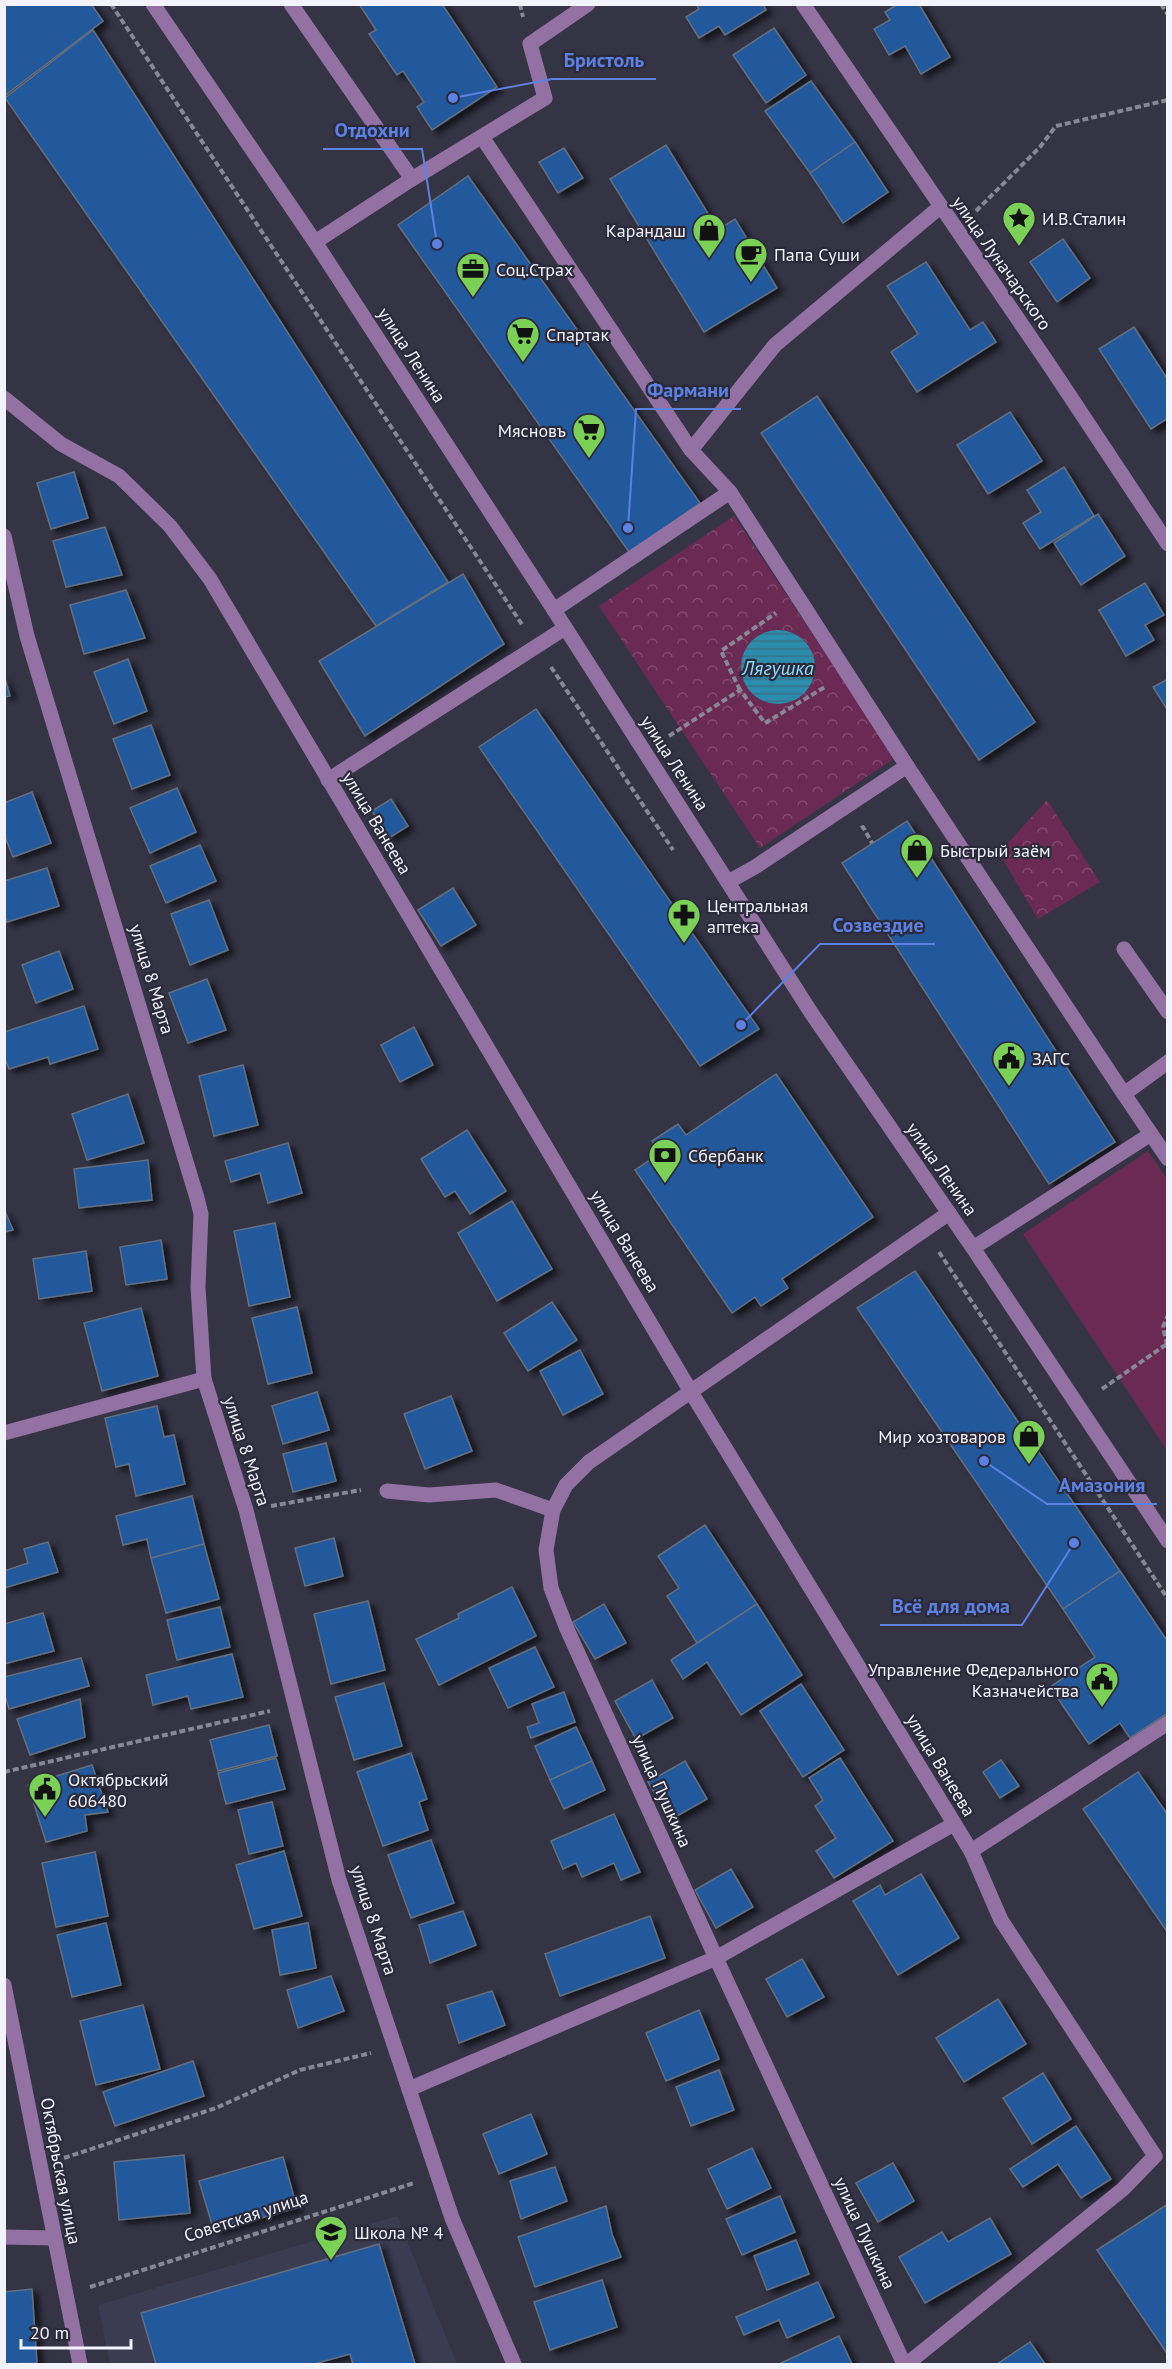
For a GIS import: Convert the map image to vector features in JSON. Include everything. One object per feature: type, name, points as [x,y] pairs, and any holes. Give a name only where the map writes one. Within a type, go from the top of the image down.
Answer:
[{"type":"street","name":"улица Ленина","points":[[153,4],[315,242],[812,1014],[973,1248],[1167,1541]]},
{"type":"street","points":[[291,4],[412,179]]},
{"type":"street","points":[[315,242],[412,179],[545,98],[530,44],[588,4]]},
{"type":"street","name":"улица Луначарского","points":[[803,4],[1050,366],[1167,544]]},
{"type":"street","points":[[482,137],[691,450],[730,492],[907,766],[1167,1159]]},
{"type":"street","points":[[691,450],[775,345],[940,207]]},
{"type":"street","name":"улица Ванеева","points":[[4,398],[61,444],[119,476],[170,526],[210,579],[691,1392],[970,1851],[1001,1920],[1155,2156],[1123,2189],[906,2364]]},
{"type":"street","points":[[554,610],[730,492]]},
{"type":"street","name":"улица 8 Марта","points":[[4,536],[27,636],[201,1214],[198,1287],[204,1379],[246,1510],[339,1880],[452,2218],[514,2364]]},
{"type":"street","points":[[328,780],[565,628]]},
{"type":"street","points":[[728,882],[907,766]]},
{"type":"street","points":[[1124,949],[1167,1012]]},
{"type":"street","points":[[1124,1094],[1167,1062]]},
{"type":"street","points":[[973,1248],[1151,1134]]},
{"type":"street","name":"улица Пушкина","points":[[906,2364],[716,1958],[567,1629],[551,1588],[546,1550],[553,1510],[566,1485],[589,1462],[949,1213]]},
{"type":"street","points":[[4,1433],[204,1379]]},
{"type":"street","points":[[387,1491],[429,1495],[496,1490],[553,1510]]},
{"type":"street","points":[[970,1851],[1167,1723]]},
{"type":"street","points":[[409,2089],[716,1958],[954,1824]]},
{"type":"street","name":"Октябрьская улица","points":[[4,1985],[11,2051],[39,2166],[80,2364]]},
{"type":"street","points":[[4,2237],[53,2238]]},
{"type":"path","points":[[111,4],[675,854]]},
{"type":"path","points":[[1161,4],[1167,15]]},
{"type":"path","points":[[956,231],[1040,147],[1056,126],[1167,100]]},
{"type":"path","points":[[798,597],[721,651],[740,690],[765,723],[849,673]]},
{"type":"path","points":[[669,736],[740,690]]},
{"type":"path","points":[[856,832],[863,827],[872,843]]},
{"type":"path","points":[[925,1230],[1167,1599]]},
{"type":"path","points":[[1102,1389],[1167,1345],[1163,1327],[1167,1315]]},
{"type":"path","points":[[246,1510],[354,1490],[387,1491]]},
{"type":"path","points":[[4,1772],[253,1716],[295,1704]]},
{"type":"path","points":[[39,2166],[216,2108],[300,2070],[395,2048]]},
{"type":"path","name":"Советская улица","points":[[66,2294],[438,2176]]},
{"type":"shaded area","name":"Школа № 4","points":[[397,2216],[457,2364],[110,2364],[98,2305]]},
{"type":"green space","points":[[734,516],[895,758],[760,848],[599,606]]},
{"type":"green space","points":[[1047,800],[1100,882],[1038,919],[999,853]]},
{"type":"green space","points":[[1148,1151],[1167,1179],[1167,1450],[1023,1234]]},
{"type":"water","name":"Лягушка","points":[[771,630],[785,630],[799,636],[809,646],[815,660],[813,681],[799,698],[785,704],[771,704],[757,698],[747,688],[741,674],[741,660],[747,646],[757,636]]},
{"type":"building","points":[[4,4],[91,4],[103,21],[4,96]]},
{"type":"building","points":[[359,4],[442,4],[497,87],[432,130],[417,107],[424,102],[403,71],[397,75],[369,34],[376,30]]},
{"type":"building","points":[[696,4],[763,4],[766,10],[725,35],[719,26],[699,38],[686,17],[699,9]]},
{"type":"building","points":[[898,4],[919,4],[950,57],[921,74],[905,46],[889,55],[874,29],[890,20],[885,12]]},
{"type":"building","points":[[774,28],[806,75],[766,103],[733,55]]},
{"type":"building","points":[[93,30],[448,582],[376,626],[5,98]]},
{"type":"building","points":[[811,81],[855,142],[810,173],[765,111]]},
{"type":"building","points":[[855,142],[888,192],[843,223],[810,173]]},
{"type":"building","name":"Карандаш","points":[[666,145],[718,230],[735,219],[777,288],[704,332],[610,179]]},
{"type":"building","points":[[564,148],[583,178],[558,193],[539,162]]},
{"type":"building","points":[[468,176],[700,503],[629,552],[398,225]]},
{"type":"building","points":[[1063,239],[1090,278],[1057,302],[1030,262]]},
{"type":"building","points":[[926,262],[970,330],[983,322],[996,342],[917,392],[891,352],[918,334],[887,286]]},
{"type":"building","points":[[1134,327],[1168,380],[1168,418],[1151,429],[1099,349]]},
{"type":"building","points":[[817,396],[1035,722],[979,760],[761,433]]},
{"type":"building","points":[[1010,412],[1042,461],[988,494],[957,445]]},
{"type":"building","points":[[1064,467],[1094,516],[1040,549],[1023,523],[1041,512],[1027,490]]},
{"type":"building","points":[[74,472],[88,518],[51,529],[37,483]]},
{"type":"building","points":[[1098,514],[1125,556],[1081,585],[1054,543]]},
{"type":"building","points":[[105,527],[122,575],[66,587],[53,541]]},
{"type":"building","points":[[463,574],[504,644],[365,736],[319,661]]},
{"type":"building","points":[[1145,583],[1164,615],[1145,625],[1154,640],[1126,656],[1099,610]]},
{"type":"building","points":[[126,590],[145,638],[84,654],[70,605]]},
{"type":"building","points":[[128,659],[147,711],[114,724],[94,672]]},
{"type":"building","points":[[4,675],[10,696],[4,697]]},
{"type":"building","points":[[1168,679],[1168,711],[1153,687]]},
{"type":"building","points":[[536,709],[759,1029],[700,1066],[479,747]]},
{"type":"building","points":[[151,725],[170,775],[132,789],[113,739]]},
{"type":"building","points":[[177,788],[196,832],[150,853],[130,808]]},
{"type":"building","points":[[32,792],[51,843],[13,857],[4,834],[4,803]]},
{"type":"building","points":[[391,799],[408,826],[389,838],[372,811]]},
{"type":"building","points":[[907,821],[1115,1142],[1049,1184],[842,863]]},
{"type":"building","points":[[200,845],[216,881],[166,903],[150,866]]},
{"type":"building","points":[[47,868],[59,906],[7,922],[4,914],[4,881]]},
{"type":"building","points":[[453,888],[476,925],[441,946],[418,910]]},
{"type":"building","points":[[209,900],[228,950],[190,965],[171,914]]},
{"type":"building","points":[[59,951],[73,989],[36,1003],[22,965]]},
{"type":"building","points":[[207,979],[226,1030],[188,1043],[169,993]]},
{"type":"building","points":[[84,1006],[98,1049],[50,1064],[48,1057],[9,1069],[4,1056],[4,1032]]},
{"type":"building","points":[[414,1027],[433,1065],[400,1082],[381,1045]]},
{"type":"building","points":[[243,1065],[258,1125],[214,1136],[199,1076]]},
{"type":"building","points":[[776,1074],[873,1217],[782,1279],[788,1288],[761,1306],[755,1297],[732,1313],[635,1170],[660,1153],[652,1141],[678,1124],[686,1135]]},
{"type":"building","points":[[128,1094],[144,1143],[87,1160],[72,1114]]},
{"type":"building","points":[[467,1130],[506,1191],[470,1214],[455,1191],[445,1197],[421,1159]]},
{"type":"building","points":[[288,1143],[302,1193],[268,1203],[260,1173],[231,1182],[225,1161]]},
{"type":"building","points":[[148,1160],[152,1200],[79,1208],[74,1169]]},
{"type":"building","points":[[512,1201],[552,1269],[497,1301],[458,1233]]},
{"type":"building","points":[[4,1209],[13,1230],[4,1232]]},
{"type":"building","points":[[275,1223],[290,1297],[249,1306],[234,1231]]},
{"type":"building","points":[[161,1240],[167,1279],[126,1285],[120,1247]]},
{"type":"building","points":[[86,1251],[92,1291],[39,1299],[33,1259]]},
{"type":"building","points":[[915,1271],[1120,1571],[1063,1609],[857,1308]]},
{"type":"building","points":[[552,1302],[577,1340],[528,1371],[504,1333]]},
{"type":"building","points":[[297,1307],[312,1373],[268,1384],[252,1318]]},
{"type":"building","points":[[141,1308],[158,1376],[102,1391],[84,1323]]},
{"type":"building","points":[[580,1350],[603,1394],[563,1415],[540,1371]]},
{"type":"building","points":[[317,1392],[329,1430],[283,1444],[272,1406]]},
{"type":"building","points":[[451,1396],[472,1451],[425,1469],[404,1414]]},
{"type":"building","points":[[157,1406],[164,1437],[174,1435],[185,1484],[136,1496],[129,1464],[116,1467],[105,1418]]},
{"type":"building","points":[[326,1443],[336,1481],[293,1492],[283,1454]]},
{"type":"building","points":[[192,1496],[204,1544],[151,1558],[147,1539],[123,1545],[116,1516]]},
{"type":"building","points":[[705,1525],[757,1604],[697,1643],[667,1596],[679,1588],[658,1556]]},
{"type":"building","points":[[334,1538],[343,1576],[305,1586],[295,1548]]},
{"type":"building","points":[[48,1542],[58,1572],[4,1588],[4,1571],[28,1563],[24,1549]]},
{"type":"building","points":[[204,1544],[219,1599],[166,1613],[151,1558]]},
{"type":"building","points":[[1120,1571],[1168,1642],[1168,1713],[1130,1738],[1120,1723],[1089,1744],[1050,1687],[1095,1657],[1063,1609]]},
{"type":"building","points":[[512,1587],[536,1636],[439,1685],[416,1639],[459,1618],[458,1614]]},
{"type":"building","points":[[368,1601],[385,1670],[331,1684],[314,1614]]},
{"type":"building","points":[[604,1604],[626,1643],[595,1659],[573,1622]]},
{"type":"building","points":[[757,1604],[802,1675],[741,1715],[707,1662],[683,1679],[671,1660]]},
{"type":"building","points":[[220,1607],[230,1647],[177,1660],[167,1620]]},
{"type":"building","points":[[43,1613],[54,1651],[4,1664],[4,1624]]},
{"type":"building","points":[[535,1647],[554,1687],[508,1708],[489,1668]]},
{"type":"building","points":[[232,1654],[243,1697],[191,1709],[188,1696],[153,1705],[146,1675]]},
{"type":"building","points":[[81,1658],[89,1686],[9,1709],[4,1692],[4,1677]]},
{"type":"building","points":[[652,1680],[673,1718],[636,1739],[615,1701]]},
{"type":"building","points":[[384,1683],[402,1746],[354,1760],[335,1697]]},
{"type":"building","points":[[801,1684],[844,1750],[803,1777],[760,1711]]},
{"type":"building","points":[[564,1692],[575,1722],[531,1738],[527,1727],[539,1723],[532,1704]]},
{"type":"building","points":[[80,1699],[85,1737],[30,1755],[17,1719]]},
{"type":"building","points":[[269,1725],[277,1756],[218,1771],[210,1740]]},
{"type":"building","points":[[576,1727],[592,1761],[550,1780],[535,1746]]},
{"type":"building","points":[[411,1753],[427,1799],[419,1802],[428,1830],[383,1846],[357,1772]]},
{"type":"building","points":[[276,1758],[285,1789],[226,1804],[218,1773]]},
{"type":"building","points":[[840,1758],[893,1841],[834,1878],[816,1851],[836,1838],[815,1806],[823,1800],[809,1778]]},
{"type":"building","points":[[1001,1760],[1019,1786],[1000,1798],[983,1772]]},
{"type":"building","points":[[592,1761],[605,1790],[564,1809],[550,1780]]},
{"type":"building","points":[[685,1761],[707,1799],[670,1820],[648,1782]]},
{"type":"building","points":[[92,1765],[108,1812],[85,1815],[87,1831],[46,1842],[28,1785]]},
{"type":"building","points":[[1138,1772],[1168,1815],[1168,1933],[1083,1809]]},
{"type":"building","points":[[272,1802],[283,1846],[249,1854],[238,1810]]},
{"type":"building","points":[[614,1814],[640,1872],[621,1880],[614,1863],[582,1877],[576,1863],[563,1869],[551,1841]]},
{"type":"building","points":[[431,1840],[454,1903],[411,1918],[388,1855]]},
{"type":"building","points":[[284,1851],[302,1916],[254,1929],[236,1865]]},
{"type":"building","points":[[95,1852],[108,1916],[56,1927],[42,1863]]},
{"type":"building","points":[[731,1869],[753,1907],[716,1928],[695,1890]]},
{"type":"building","points":[[921,1874],[959,1938],[898,1975],[853,1901],[880,1885],[885,1895]]},
{"type":"building","points":[[463,1911],[476,1945],[430,1963],[419,1925]]},
{"type":"building","points":[[650,1916],[665,1958],[560,1996],[545,1954]]},
{"type":"building","points":[[106,1923],[121,1985],[72,1997],[57,1935]]},
{"type":"building","points":[[308,1923],[316,1968],[280,1975],[272,1930]]},
{"type":"building","points":[[802,1959],[824,1997],[787,2017],[766,1979]]},
{"type":"building","points":[[331,1976],[344,2011],[298,2028],[287,1990]]},
{"type":"building","points":[[492,1991],[505,2025],[459,2043],[447,2005]]},
{"type":"building","points":[[998,1999],[1026,2044],[964,2082],[936,2038]]},
{"type":"building","points":[[143,2005],[160,2069],[96,2085],[80,2021]]},
{"type":"building","points":[[699,2010],[719,2059],[666,2081],[646,2033]]},
{"type":"building","points":[[193,2061],[204,2096],[115,2126],[103,2092]]},
{"type":"building","points":[[719,2070],[734,2110],[691,2126],[676,2087]]},
{"type":"building","points":[[1043,2073],[1071,2119],[1032,2144],[1003,2098]]},
{"type":"building","points":[[531,2114],[547,2154],[499,2174],[483,2134]]},
{"type":"building","points":[[1076,2126],[1111,2179],[1081,2198],[1058,2164],[1023,2187],[1010,2169]]},
{"type":"building","points":[[752,2148],[771,2188],[727,2209],[708,2169]]},
{"type":"building","points":[[184,2155],[190,2213],[119,2220],[114,2162]]},
{"type":"building","points":[[283,2157],[297,2208],[214,2231],[199,2181]]},
{"type":"building","points":[[893,2163],[914,2201],[878,2222],[856,2183]]},
{"type":"building","points":[[555,2167],[567,2201],[521,2219],[510,2181]]},
{"type":"building","points":[[780,2196],[795,2232],[742,2255],[726,2219]]},
{"type":"building","points":[[1168,2204],[1168,2355],[1097,2250]]},
{"type":"building","points":[[606,2206],[612,2234],[621,2257],[535,2287],[518,2237]]},
{"type":"building","points":[[990,2218],[1011,2254],[925,2303],[899,2257],[942,2232],[948,2242]]},
{"type":"building","points":[[796,2240],[809,2274],[767,2290],[754,2256]]},
{"type":"building","name":"Школа № 4","points":[[379,2244],[415,2364],[353,2364],[350,2354],[314,2364],[156,2364],[141,2313]]},
{"type":"building","points":[[602,2280],[617,2327],[550,2350],[534,2302]]},
{"type":"building","points":[[818,2282],[834,2317],[787,2338],[779,2320],[744,2335],[736,2317]]},
{"type":"building","points":[[32,2289],[37,2363],[4,2364],[4,2292]]},
{"type":"building","points":[[839,2336],[852,2364],[779,2364]]},
{"type":"building","points":[[1030,2342],[1045,2364],[997,2364]]},
{"type":"place","name":"Бристоль","points":[[453,98]]},
{"type":"place","name":"Отдохни","points":[[437,244]]},
{"type":"place","name":"И.В.Сталин","points":[[1019,247]]},
{"type":"place","name":"Карандаш","points":[[709,259]]},
{"type":"place","name":"Папа Суши","points":[[751,283]]},
{"type":"place","name":"Соц.Страх","points":[[473,298]]},
{"type":"place","name":"Спартак","points":[[523,363]]},
{"type":"place","name":"Мясновъ","points":[[589,459]]},
{"type":"place","name":"Фармани","points":[[628,528]]},
{"type":"place","name":"Быстрый заём","points":[[917,879]]},
{"type":"place","name":"Центральная аптека","points":[[684,944]]},
{"type":"place","name":"Созвездие","points":[[741,1025]]},
{"type":"place","name":"ЗАГС","points":[[1009,1087]]},
{"type":"place","name":"Сбербанк","points":[[665,1184]]},
{"type":"place","name":"Амазония","points":[[984,1461]]},
{"type":"place","name":"Мир хозтоваров","points":[[1029,1465]]},
{"type":"place","name":"Всё для дома","points":[[1074,1543]]},
{"type":"place","name":"Управление Федерального Казначейства","points":[[1102,1708]]},
{"type":"place","name":"Октябрьский 606480","points":[[45,1818]]},
{"type":"place","name":"Школа № 4","points":[[331,2261]]}]
